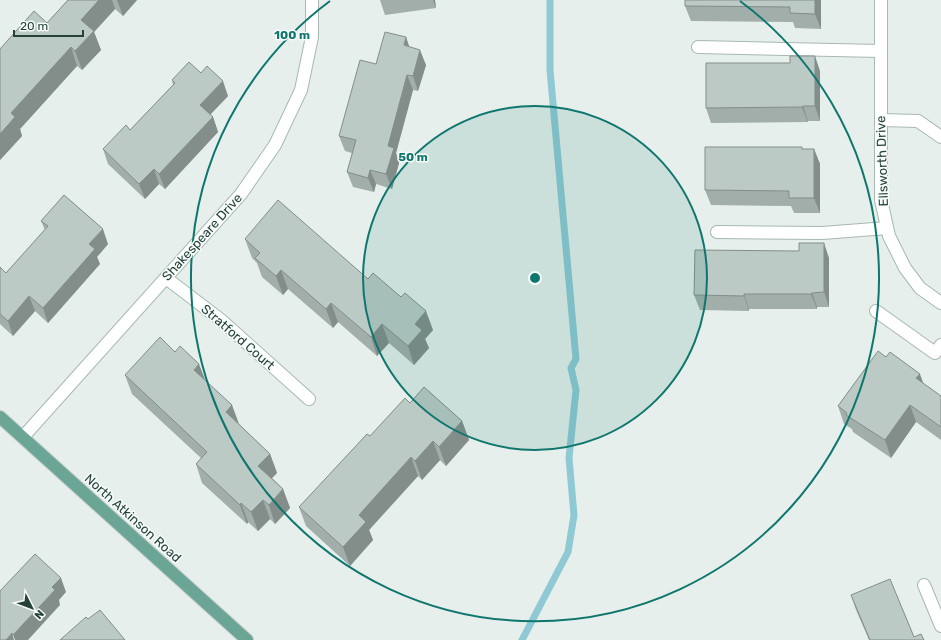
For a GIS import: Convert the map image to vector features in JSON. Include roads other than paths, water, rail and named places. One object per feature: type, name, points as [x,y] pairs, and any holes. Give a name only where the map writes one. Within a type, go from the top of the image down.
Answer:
[{"type":"main road","name":"North Atkinson Road","points":[[0,417],[247,640]]},
{"type":"street","name":"Shakespeare Drive","points":[[23,437],[241,194],[275,145],[301,90],[312,37],[312,0]]},
{"type":"street","name":"Ellsworth Drive","points":[[881,0],[881,200],[889,236],[904,268],[920,288],[941,303]]},
{"type":"street","points":[[698,47],[881,51]]},
{"type":"street","points":[[881,120],[918,121],[941,138]]},
{"type":"street","points":[[717,232],[822,233],[887,228]]},
{"type":"street","name":"Stratford Court","points":[[166,278],[221,320],[309,399]]},
{"type":"street","points":[[876,311],[939,352]]},
{"type":"street","points":[[924,585],[941,626]]},
{"type":"waterway","points":[[522,640],[568,552],[574,515],[569,458],[576,390],[571,368],[576,359],[550,70],[550,0]]}]
